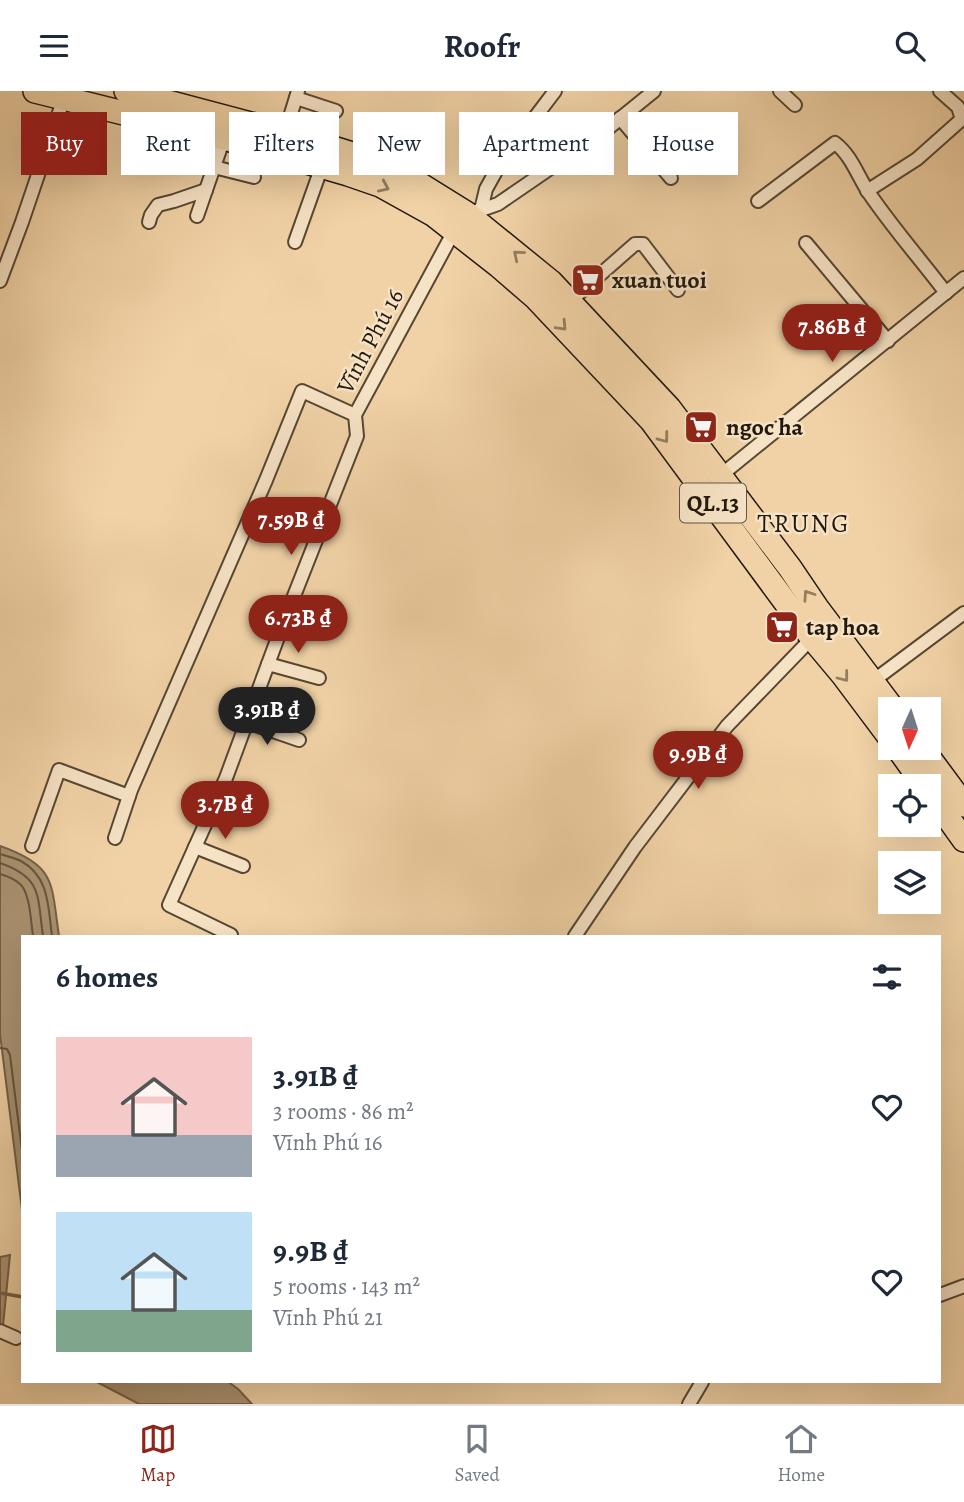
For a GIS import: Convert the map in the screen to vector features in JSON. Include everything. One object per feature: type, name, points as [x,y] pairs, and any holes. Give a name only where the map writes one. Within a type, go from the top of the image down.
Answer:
[{"type":"highway","name":"QL.13","points":[[35,91],[65,95],[229,139]]},
{"type":"highway","name":"QL.13","points":[[126,91],[229,118]]},
{"type":"highway","name":"QL.13","points":[[339,150],[421,185],[551,282],[669,408],[790,568],[840,672],[878,722]]},
{"type":"highway","name":"QL.13","points":[[339,171],[388,189],[434,215],[467,218]]},
{"type":"highway","name":"QL.13","points":[[467,218],[499,266],[536,298],[651,420],[820,631],[873,681],[884,697]]},
{"type":"highway","points":[[931,760],[964,805]]},
{"type":"highway","points":[[941,808],[964,840]]},
{"type":"street","name":"Vĩnh Phú 16","points":[[231,935],[169,905],[221,790],[356,436],[355,415],[501,162],[555,91]]},
{"type":"street","points":[[467,218],[498,204],[606,130],[654,91]]},
{"type":"street","points":[[780,91],[795,105]]},
{"type":"street","points":[[867,191],[917,159],[962,119],[958,107],[940,91]]},
{"type":"street","points":[[291,112],[297,94],[336,111]]},
{"type":"street","points":[[0,281],[65,95]]},
{"type":"street","points":[[620,118],[671,178]]},
{"type":"street","points":[[215,164],[224,138]]},
{"type":"street","points":[[758,201],[835,143],[852,164],[867,191],[946,293]]},
{"type":"street","points":[[215,167],[254,177]]},
{"type":"street","points":[[197,216],[211,175]]},
{"type":"street","points":[[295,242],[319,175]]},
{"type":"street","points":[[149,222],[158,205],[206,190]]},
{"type":"street","points":[[806,243],[888,341]]},
{"type":"street","points":[[569,302],[635,244],[643,244],[678,291]]},
{"type":"street","points":[[720,476],[964,278]]},
{"type":"street","points":[[115,838],[129,796],[302,391],[355,415]]},
{"type":"street","points":[[873,681],[964,613]]},
{"type":"street","points":[[576,935],[635,847],[727,726],[820,631]]},
{"type":"street","points":[[268,664],[319,678]]},
{"type":"street","points":[[247,722],[299,740]]},
{"type":"street","points":[[32,846],[59,770],[129,796]]},
{"type":"street","points":[[221,790],[256,805]]},
{"type":"street","points":[[195,847],[243,866]]},
{"type":"street","points":[[941,1291],[964,1286]]},
{"type":"street","points":[[0,1331],[16,1338]]},
{"type":"street","points":[[689,1404],[701,1383]]},
{"type":"water","points":[[0,846],[19,853],[42,869],[52,890],[59,935],[21,935],[21,1202],[0,1034]]},
{"type":"water","points":[[10,1255],[3,1326],[0,1325],[0,1257]]},
{"type":"water","points":[[99,1383],[230,1383],[252,1404],[139,1404]]},
{"type":"waterway","points":[[0,1293],[21,1297]]},
{"type":"place","name":"xuan tuoi","points":[[588,280]]},
{"type":"place","name":"ngoc ha","points":[[701,427]]},
{"type":"place","name":"tap hoa","points":[[782,627]]},
{"type":"district","name":"TRUNG","points":[[804,523]]}]
